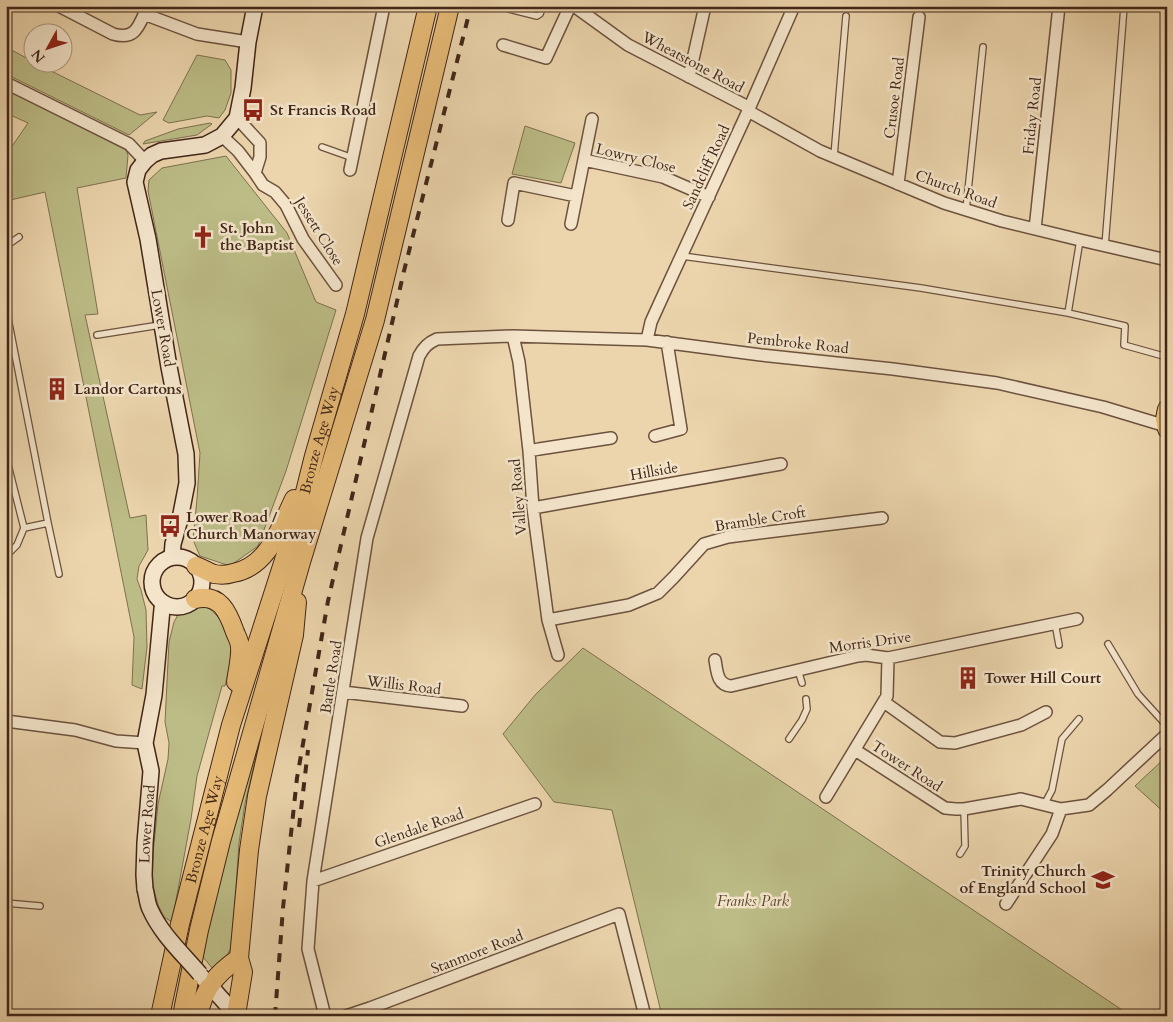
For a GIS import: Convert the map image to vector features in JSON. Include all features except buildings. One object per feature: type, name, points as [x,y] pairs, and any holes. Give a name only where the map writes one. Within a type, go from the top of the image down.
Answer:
[{"type":"main road","name":"Bronze Age Way","points":[[160,1016],[180,924],[231,725],[302,504],[355,314],[428,6]]},
{"type":"main road","name":"Bronze Age Way","points":[[182,1016],[199,930],[221,841],[301,562],[375,320],[450,6]]},
{"type":"main road","points":[[196,566],[214,574],[227,575],[243,572],[258,562],[273,543],[314,456]]},
{"type":"main road","points":[[237,1015],[243,972],[239,958],[249,850],[257,796],[294,635],[301,562]]},
{"type":"main road","points":[[195,599],[204,597],[214,600],[223,607],[240,646],[231,725]]},
{"type":"main road","points":[[198,1016],[204,995],[204,980],[239,958]]},
{"type":"street","points":[[59,6],[113,34],[122,36],[132,34],[139,26],[146,10],[197,34],[248,42]]},
{"type":"street","points":[[6,83],[128,144],[145,161],[161,151],[204,145],[222,136],[237,118],[255,6]]},
{"type":"street","points":[[350,170],[384,6]]},
{"type":"street","points":[[503,45],[546,58],[570,6]]},
{"type":"street","name":"Wheatstone Road","points":[[574,6],[628,45],[749,110]]},
{"type":"street","points":[[689,77],[705,6]]},
{"type":"street","name":"Sandcliff Road","points":[[647,340],[651,322],[749,110],[794,6]]},
{"type":"street","name":"Friday Road","points":[[1035,229],[1059,6]]},
{"type":"street","name":"Crusoe Road","points":[[898,184],[919,17]]},
{"type":"street","name":"Church Road","points":[[749,110],[820,151],[944,204],[1035,229],[1167,260]]},
{"type":"street","points":[[237,118],[260,143],[260,158],[256,173]]},
{"type":"street","points":[[571,224],[592,119]]},
{"type":"street","name":"Jessett Close","points":[[222,136],[238,150],[263,185],[275,192],[286,205],[303,240],[336,284]]},
{"type":"street","name":"Lowry Close","points":[[584,160],[663,177],[708,197]]},
{"type":"street","name":"Lower Road","points":[[145,161],[138,170],[135,182],[148,239],[186,454],[187,484],[173,544],[172,557]]},
{"type":"street","points":[[508,220],[514,184],[576,196]]},
{"type":"street","name":"Pembroke Road","points":[[424,347],[437,339],[513,336],[647,340],[997,382],[1166,421]]},
{"type":"street","name":"Valley Road","points":[[513,336],[519,362],[533,508],[548,620],[558,655]]},
{"type":"street","points":[[655,436],[681,429],[667,342]]},
{"type":"street","name":"Battle Road","points":[[325,1016],[308,949],[314,880],[367,538],[424,347]]},
{"type":"street","points":[[529,452],[611,438]]},
{"type":"street","name":"Hillside","points":[[533,508],[781,464]]},
{"type":"street","name":"Bramble Croft","points":[[548,620],[629,605],[658,592],[704,544],[728,537],[882,518]]},
{"type":"street","points":[[172,557],[180,557],[196,566],[202,582],[201,590],[195,599],[180,607],[174,607],[160,601],[152,586],[153,573],[164,560],[172,557]]},
{"type":"street","name":"Lower Road","points":[[164,602],[154,695],[145,744],[151,771],[145,843],[145,890],[149,906],[160,927],[204,980],[237,1015]]},
{"type":"street","name":"Morris Drive","points":[[715,660],[718,678],[726,686],[731,686],[866,655],[888,658],[1076,619]]},
{"type":"street","name":"Tower Road","points":[[826,797],[887,696],[888,658]]},
{"type":"street","name":"Willis Road","points":[[343,692],[462,706]]},
{"type":"street","points":[[884,702],[940,742],[954,743],[1021,725],[1046,712]]},
{"type":"street","points":[[6,721],[75,730],[116,741],[145,744]]},
{"type":"street","name":"Tower Road","points":[[855,750],[945,808],[964,809],[1021,799],[1061,808],[1089,805],[1167,734]]},
{"type":"street","name":"Glendale Road","points":[[314,880],[535,804]]},
{"type":"street","points":[[1006,904],[1052,834],[1061,808]]},
{"type":"street","name":"Stanmore Road","points":[[346,1016],[619,914],[645,1016]]},
{"type":"lane","points":[[509,9],[537,16],[540,14],[543,6]]},
{"type":"lane","points":[[1105,246],[1124,7]]},
{"type":"lane","points":[[834,156],[846,16]]},
{"type":"lane","points":[[966,210],[982,47]]},
{"type":"lane","points":[[322,147],[353,158]]},
{"type":"lane","points":[[6,246],[18,236]]},
{"type":"lane","points":[[1068,313],[1080,240]]},
{"type":"lane","points":[[682,256],[921,288],[1068,313],[1125,326],[1124,345],[1167,357]]},
{"type":"lane","points":[[6,308],[59,574]]},
{"type":"lane","points":[[96,335],[162,324]]},
{"type":"lane","points":[[6,456],[24,528],[17,545],[6,556]]},
{"type":"lane","points":[[24,528],[48,523]]},
{"type":"lane","points":[[1055,623],[1058,645]]},
{"type":"lane","points":[[1108,644],[1138,694],[1167,726]]},
{"type":"lane","points":[[798,670],[802,683]]},
{"type":"lane","points":[[789,739],[807,709],[806,700]]},
{"type":"lane","points":[[1044,805],[1052,790],[1062,739],[1079,720]]},
{"type":"lane","points":[[960,854],[965,846],[964,809]]},
{"type":"lane","points":[[6,903],[40,906]]},
{"type":"green space","points":[[6,47],[22,56],[22,72],[53,72],[140,115],[157,112],[129,135],[6,74]]},
{"type":"green space","points":[[197,55],[225,60],[231,70],[231,93],[225,110],[219,118],[207,116],[169,123],[163,120]]},
{"type":"green space","points":[[6,89],[126,150],[128,155],[126,178],[77,188],[98,314],[85,315],[130,518],[146,515],[148,550],[139,566],[137,579],[146,610],[147,647],[142,689],[132,685],[134,637],[45,192],[6,201],[6,155],[28,123],[6,113]]},
{"type":"green space","points":[[212,124],[197,135],[143,144],[145,141],[178,129]]},
{"type":"green space","points":[[525,126],[575,143],[561,183],[512,174]]},
{"type":"green space","points":[[226,156],[287,233],[316,302],[336,310],[286,471],[258,546],[230,566],[200,556],[193,540],[200,453],[148,191],[149,180],[162,168]]},
{"type":"green space","points":[[197,605],[206,607],[217,616],[229,633],[232,649],[225,686],[222,686],[197,776],[172,922],[164,917],[158,905],[152,883],[158,804],[168,759],[169,743],[165,722],[169,642],[174,622],[180,611]]},
{"type":"green space","name":"Franks Park","points":[[583,648],[1131,1016],[662,1016],[612,810],[554,802],[503,734],[535,695]]},
{"type":"green space","points":[[269,688],[272,689],[245,803],[239,843],[232,946],[226,957],[213,969],[203,957],[210,912]]},
{"type":"green space","points":[[1167,756],[1167,815],[1135,786]]},
{"type":"railway","points":[[275,1016],[283,908],[297,778],[328,601],[404,271],[471,6]]},
{"type":"railway","points":[[299,827],[308,750]]},
{"type":"place","name":"St Francis Road","points":[[253,110]]},
{"type":"place","name":"St. John the Baptist","points":[[203,237]]},
{"type":"place","name":"Landor Cartons","points":[[57,389]]},
{"type":"place","name":"Lower Road / Church Manorway","points":[[170,526]]},
{"type":"place","name":"Tower Hill Court","points":[[968,678]]},
{"type":"place","name":"Trinity Church of England School","points":[[1103,880]]}]
